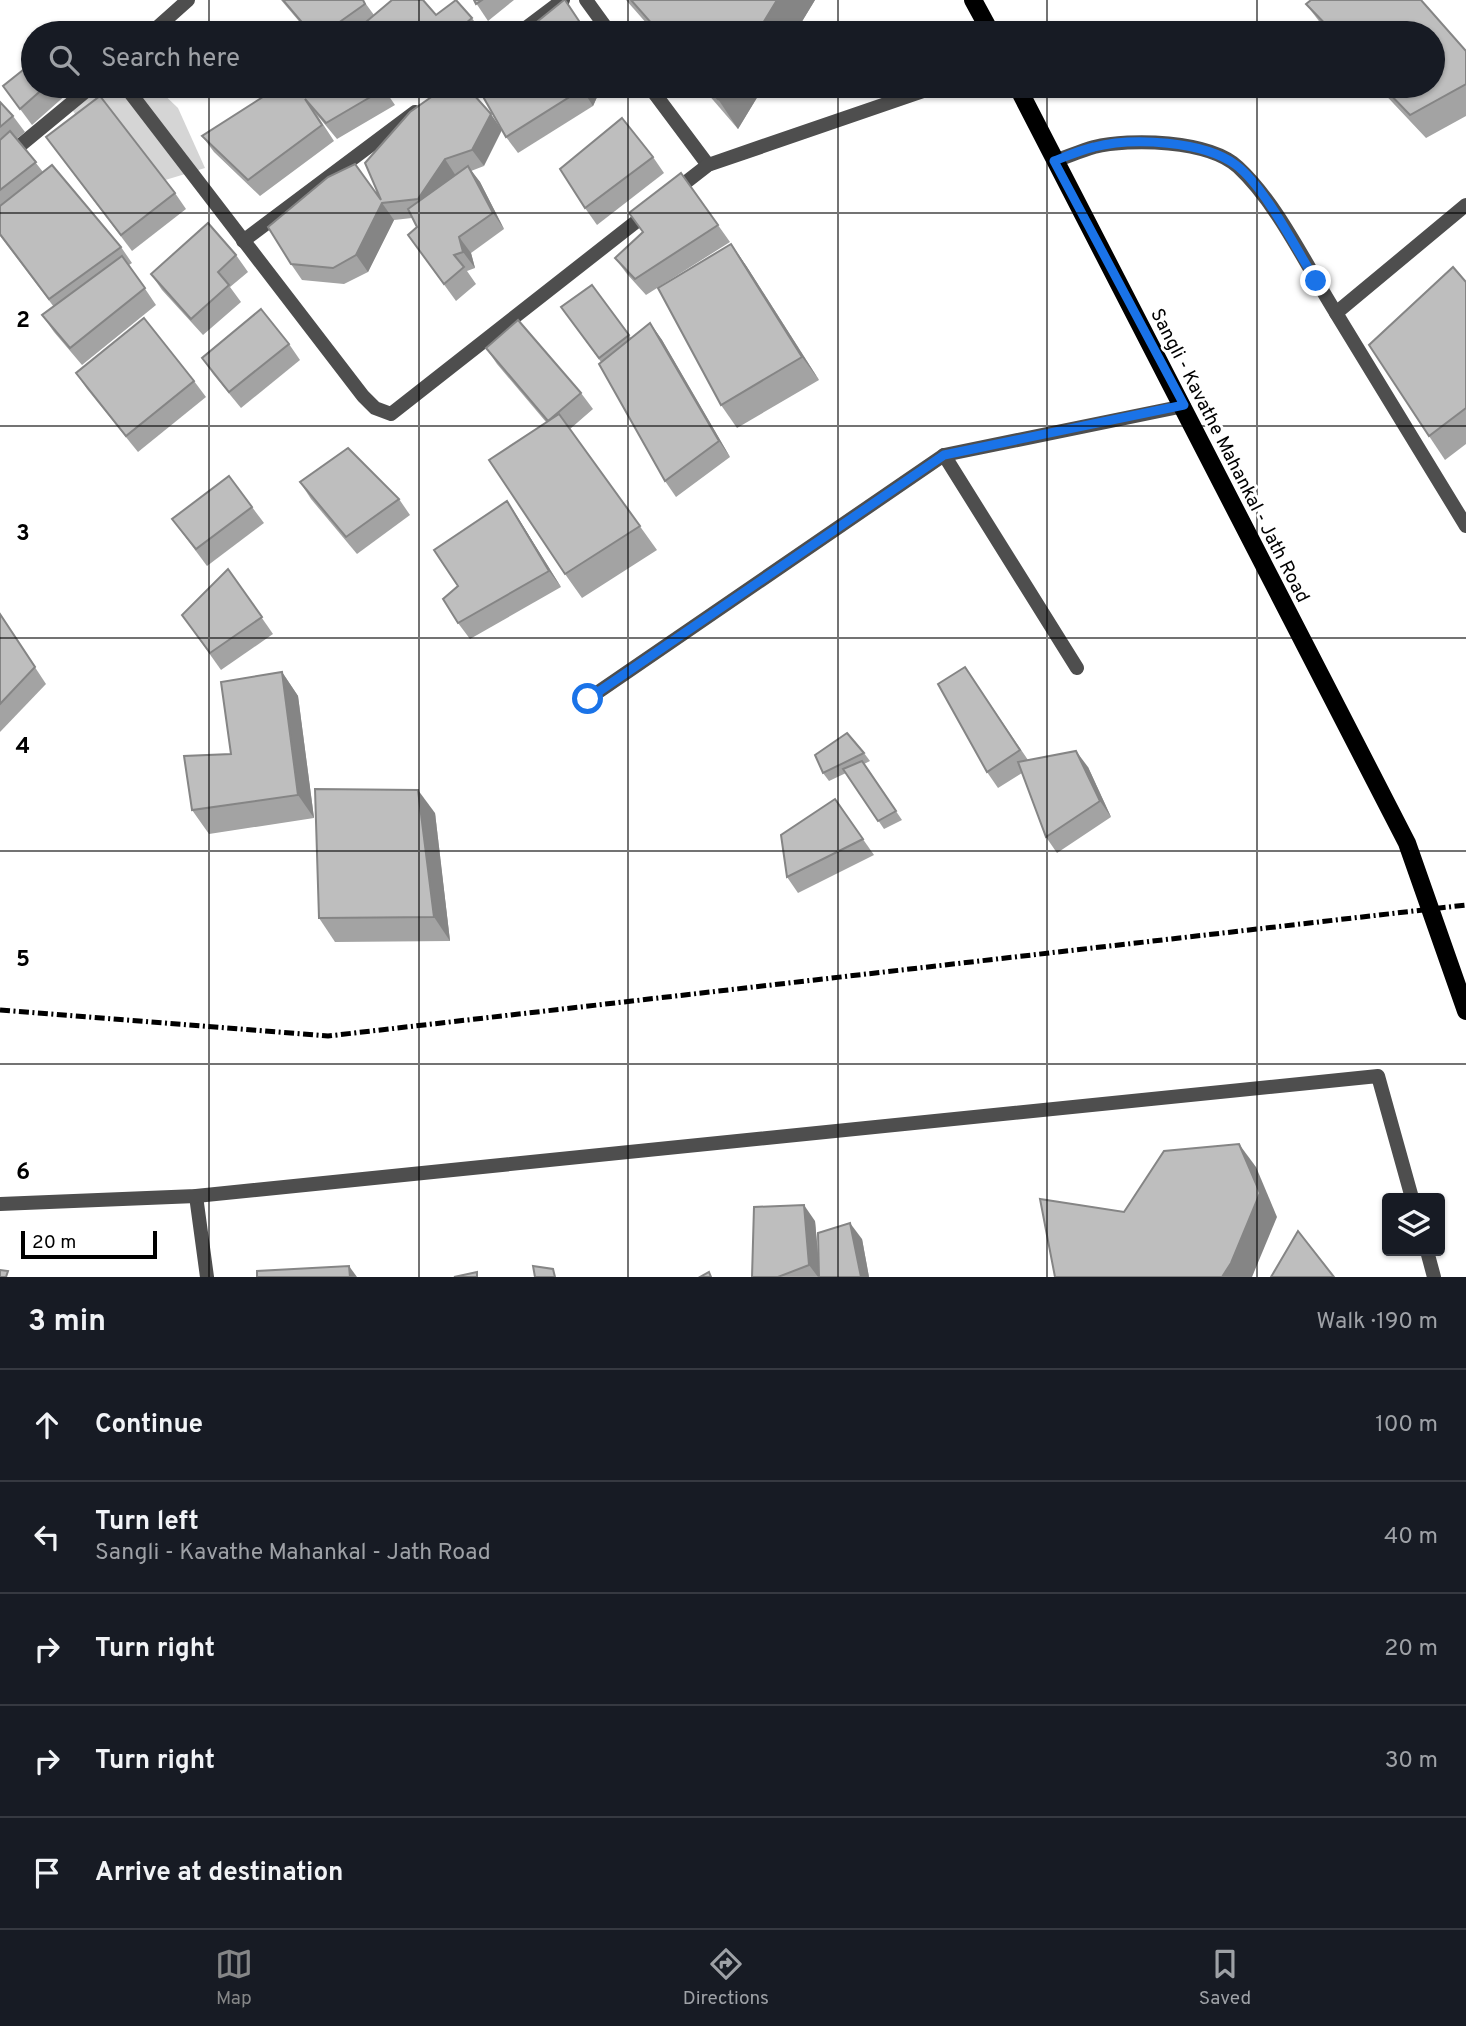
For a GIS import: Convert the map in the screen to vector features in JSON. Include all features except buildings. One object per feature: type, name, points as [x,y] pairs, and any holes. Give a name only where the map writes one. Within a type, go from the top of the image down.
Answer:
[{"type":"main road","points":[[974,0],[985,21]]},
{"type":"main road","name":"Sangli - Kavathe Mahankal - Jath Road","points":[[1023,98],[1184,405],[1407,843],[1466,1011]]},
{"type":"street","points":[[164,21],[188,0]]},
{"type":"street","points":[[535,21],[563,0]]},
{"type":"street","points":[[586,0],[601,21]]},
{"type":"street","points":[[0,162],[77,98]]},
{"type":"street","points":[[134,98],[363,396],[374,408],[391,414],[708,165],[903,98]]},
{"type":"street","points":[[658,98],[708,165]]},
{"type":"street","points":[[243,241],[428,102]]},
{"type":"street","points":[[1054,161],[1096,146],[1146,142],[1205,149],[1237,166],[1267,202],[1466,526]]},
{"type":"street","points":[[1336,313],[1466,205]]},
{"type":"street","points":[[588,699],[944,455],[1184,405]]},
{"type":"street","points":[[944,455],[1077,668]]},
{"type":"street","points":[[0,1204],[195,1196],[1378,1076],[1411,1193]]},
{"type":"street","points":[[195,1196],[207,1277]]},
{"type":"street","points":[[1428,1256],[1434,1277]]},
{"type":"shaded area","points":[[88,98],[168,98],[178,108],[205,168],[129,191],[71,108]]},
{"type":"railway","points":[[0,1010],[328,1036],[1466,905]]},
{"type":"route","points":[[588,699],[944,455],[1184,405],[1054,161],[1096,146],[1146,142],[1205,149],[1237,166],[1267,202],[1316,281]]}]
